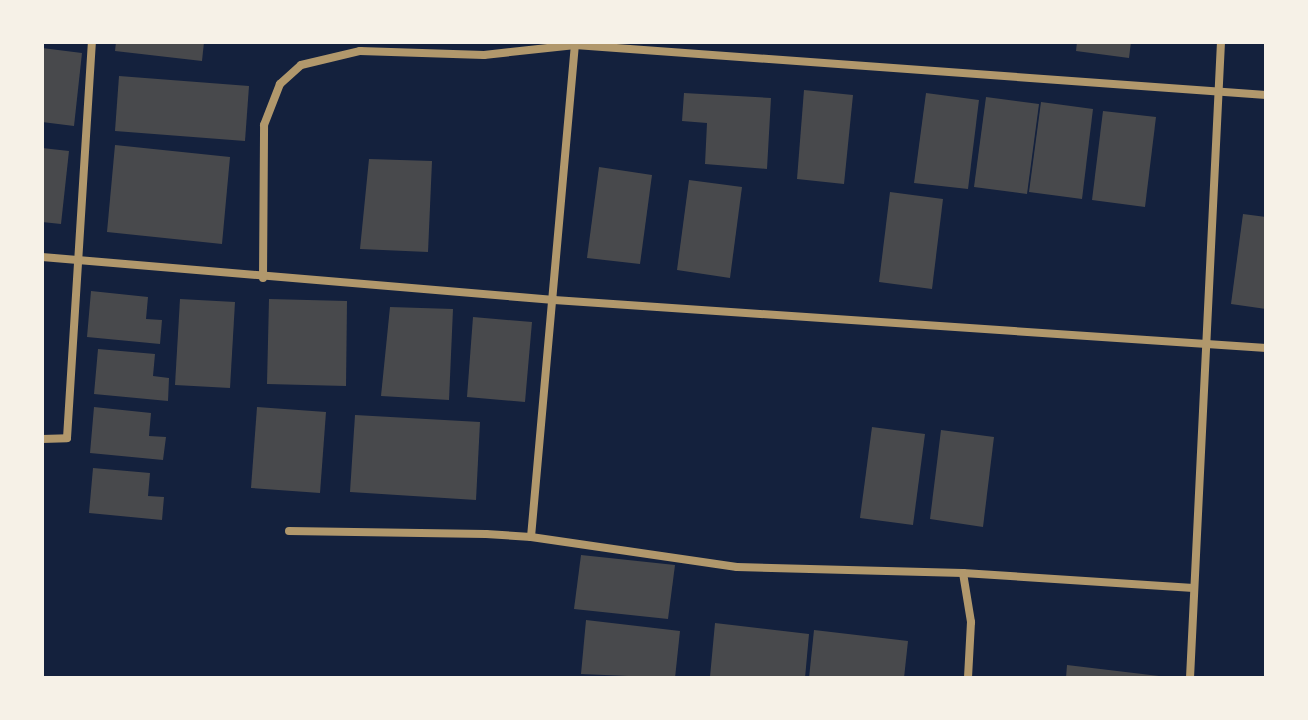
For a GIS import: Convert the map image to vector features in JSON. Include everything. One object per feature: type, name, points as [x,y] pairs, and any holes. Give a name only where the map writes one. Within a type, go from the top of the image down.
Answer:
[{"type":"street","points":[[42,439],[67,438],[92,42]]},
{"type":"street","points":[[1190,678],[1221,42]]},
{"type":"street","points":[[263,278],[264,125],[280,84],[301,65],[360,51],[484,55],[576,44],[1266,95]]},
{"type":"street","points":[[531,537],[576,44]]},
{"type":"street","points":[[42,257],[263,278],[554,300],[1266,348]]},
{"type":"street","points":[[289,531],[531,537],[737,567],[963,573],[1194,588]]},
{"type":"street","points":[[963,573],[971,622],[968,678]]},
{"type":"building","points":[[116,42],[204,42],[202,61],[115,51]]},
{"type":"building","points":[[1077,42],[1131,42],[1129,58],[1076,51]]},
{"type":"building","points":[[42,48],[82,53],[74,126],[42,122]]},
{"type":"building","points":[[119,76],[249,86],[245,141],[115,131]]},
{"type":"building","points":[[804,90],[853,95],[844,184],[797,179]]},
{"type":"building","points":[[684,93],[771,98],[767,169],[705,164],[707,123],[682,121]]},
{"type":"building","points":[[926,93],[979,100],[968,189],[914,183]]},
{"type":"building","points":[[986,97],[1039,104],[1027,194],[974,187]]},
{"type":"building","points":[[1041,102],[1093,109],[1082,199],[1029,192]]},
{"type":"building","points":[[1103,111],[1156,117],[1145,207],[1092,200]]},
{"type":"building","points":[[115,145],[230,157],[222,244],[107,232]]},
{"type":"building","points":[[42,148],[69,151],[61,224],[42,222]]},
{"type":"building","points":[[369,159],[432,161],[428,252],[360,249]]},
{"type":"building","points":[[599,167],[652,175],[640,264],[587,258]]},
{"type":"building","points":[[689,180],[742,187],[730,278],[677,270]]},
{"type":"building","points":[[890,192],[943,199],[932,289],[879,282]]},
{"type":"building","points":[[1243,214],[1266,217],[1266,309],[1231,304]]},
{"type":"building","points":[[91,291],[148,297],[146,319],[162,320],[160,344],[87,337]]},
{"type":"building","points":[[180,299],[235,302],[230,388],[175,385]]},
{"type":"building","points":[[269,299],[347,301],[346,386],[267,384]]},
{"type":"building","points":[[390,307],[453,309],[449,400],[381,396]]},
{"type":"building","points":[[473,317],[532,322],[525,402],[467,397]]},
{"type":"building","points":[[98,349],[155,354],[153,376],[169,378],[168,401],[94,394]]},
{"type":"building","points":[[94,407],[151,413],[149,436],[166,437],[163,460],[90,453]]},
{"type":"building","points":[[257,407],[326,412],[320,493],[251,488]]},
{"type":"building","points":[[355,415],[480,422],[476,500],[350,492]]},
{"type":"building","points":[[872,427],[925,434],[913,525],[860,518]]},
{"type":"building","points":[[941,430],[994,437],[983,527],[930,519]]},
{"type":"building","points":[[93,468],[150,473],[148,496],[164,497],[162,520],[89,513]]},
{"type":"building","points":[[581,555],[675,565],[668,619],[574,609]]},
{"type":"building","points":[[586,620],[680,631],[675,678],[581,674]]},
{"type":"building","points":[[715,623],[809,634],[805,678],[710,677]]},
{"type":"building","points":[[814,630],[908,641],[904,678],[809,678]]},
{"type":"building","points":[[1067,665],[1159,676],[1159,678],[1066,678]]}]
